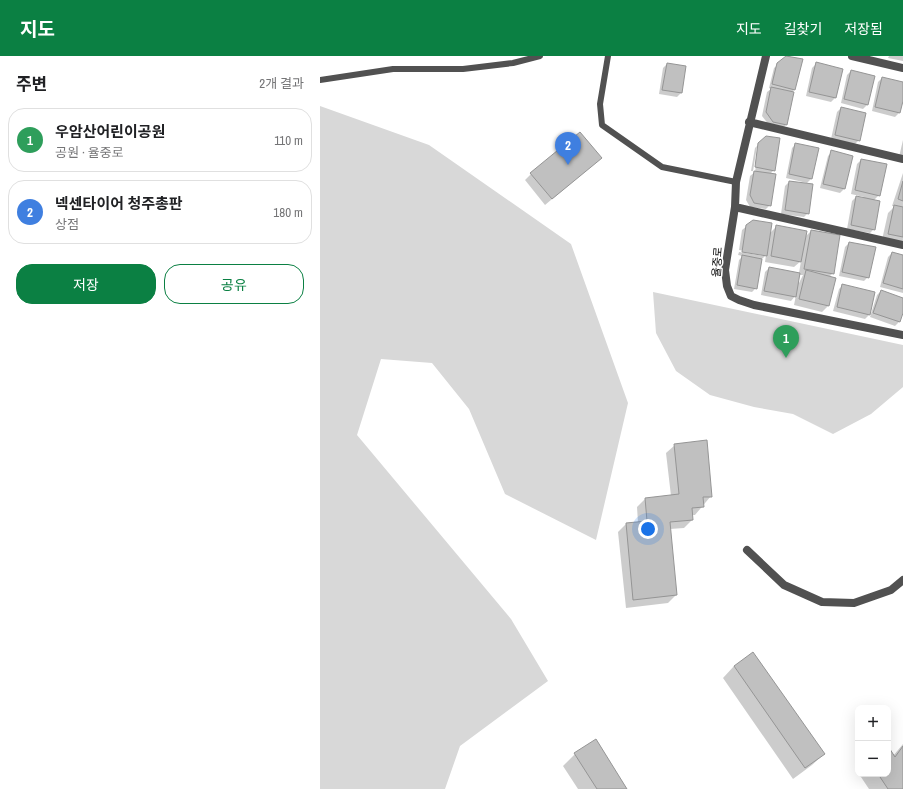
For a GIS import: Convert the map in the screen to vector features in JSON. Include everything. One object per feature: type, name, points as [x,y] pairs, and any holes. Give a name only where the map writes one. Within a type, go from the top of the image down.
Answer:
[{"type":"street","name":"율중로","points":[[766,56],[749,122],[736,182],[735,207],[725,270],[727,286],[731,296],[754,305],[903,335]]},
{"type":"street","points":[[852,56],[903,68]]},
{"type":"street","points":[[749,122],[903,159]]},
{"type":"street","points":[[735,207],[903,245]]},
{"type":"street","points":[[747,550],[784,585],[822,602],[854,603],[892,590],[903,580]]},
{"type":"lane","points":[[320,80],[393,69],[463,69],[513,63],[540,56]]},
{"type":"lane","points":[[608,56],[600,104],[602,125],[662,167],[736,182]]},
{"type":"shaded area","points":[[320,106],[429,145],[571,244],[628,403],[596,540],[505,494],[469,409],[432,363],[381,359],[357,435],[511,619],[548,681],[460,746],[445,789],[320,789]]},
{"type":"shaded area","points":[[653,292],[903,345],[903,387],[871,414],[833,434],[793,414],[754,407],[710,395],[676,371],[656,333]]},
{"type":"building","points":[[786,56],[803,59],[795,90],[772,84],[777,63]]},
{"type":"building","points":[[816,62],[843,69],[836,98],[809,92]]},
{"type":"building","points":[[667,63],[686,66],[682,93],[662,90]]},
{"type":"building","points":[[851,70],[875,76],[868,105],[844,99]]},
{"type":"building","points":[[882,77],[903,82],[903,101],[900,113],[875,107]]},
{"type":"building","points":[[771,87],[794,92],[787,125],[773,122],[766,112]]},
{"type":"building","points":[[841,107],[866,113],[860,141],[835,135]]},
{"type":"building","points":[[580,132],[602,158],[552,199],[530,173]]},
{"type":"building","points":[[766,136],[780,138],[775,171],[755,167],[758,143]]},
{"type":"building","points":[[795,143],[819,148],[812,179],[789,174]]},
{"type":"building","points":[[831,150],[853,156],[845,189],[823,184]]},
{"type":"building","points":[[861,159],[887,164],[880,196],[855,190]]},
{"type":"building","points":[[754,171],[776,174],[771,206],[754,203],[750,195]]},
{"type":"building","points":[[789,181],[813,184],[809,214],[785,210]]},
{"type":"building","points":[[903,181],[903,201],[898,199]]},
{"type":"building","points":[[856,196],[880,201],[875,230],[851,225]]},
{"type":"building","points":[[894,205],[903,207],[903,237],[888,234]]},
{"type":"building","points":[[753,220],[772,223],[767,256],[742,252],[746,225]]},
{"type":"building","points":[[776,225],[807,231],[801,262],[771,256]]},
{"type":"building","points":[[811,230],[840,235],[834,274],[804,269]]},
{"type":"building","points":[[849,242],[876,247],[869,278],[842,272]]},
{"type":"building","points":[[892,252],[903,255],[903,289],[883,283]]},
{"type":"building","points":[[742,255],[762,259],[757,289],[737,285]]},
{"type":"building","points":[[769,267],[800,273],[796,297],[764,291]]},
{"type":"building","points":[[806,270],[836,278],[829,306],[799,299]]},
{"type":"building","points":[[842,284],[875,292],[870,315],[837,307]]},
{"type":"building","points":[[881,290],[903,298],[903,313],[900,322],[873,313]]},
{"type":"building","points":[[707,440],[712,497],[703,497],[704,507],[692,508],[693,520],[670,522],[677,595],[633,600],[626,523],[647,521],[645,498],[679,494],[674,444]]},
{"type":"building","points":[[753,652],[825,754],[805,768],[734,666]]},
{"type":"building","points":[[596,739],[627,789],[597,789],[574,753]]},
{"type":"building","points":[[903,746],[903,789],[888,789],[880,777],[891,777],[891,751],[895,757]]},
{"type":"place","name":"넥센타이어 청주총판","points":[[568,165]]},
{"type":"place","name":"우암산어린이공원","points":[[786,358]]}]
